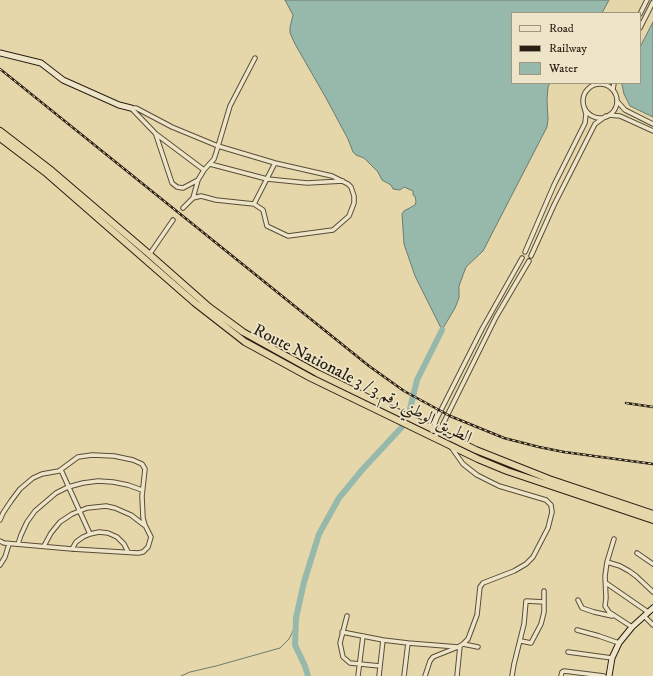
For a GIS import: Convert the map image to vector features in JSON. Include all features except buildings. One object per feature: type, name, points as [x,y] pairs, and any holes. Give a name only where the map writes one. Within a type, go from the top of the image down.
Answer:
[{"type":"highway","name":"Route Nationale 3 / الطريق الوطني رقم 3","points":[[0,131],[52,171],[148,257],[211,317],[245,342],[311,378],[433,438],[507,471],[593,498],[653,514]]},
{"type":"highway","name":"Route Nationale 3 / الطريق الوطني رقم 3","points":[[0,138],[45,172],[209,307],[243,332],[317,373],[476,450],[593,498],[653,520]]},
{"type":"street","points":[[641,12],[647,0]]},
{"type":"street","points":[[641,26],[653,2]]},
{"type":"street","points":[[0,53],[41,63],[63,80],[120,105],[136,108],[218,146],[275,163],[332,176],[344,181],[353,191],[354,203],[349,216],[333,230],[288,236],[267,226],[263,210],[254,204],[216,200],[201,196],[193,198]]},
{"type":"street","points":[[183,208],[193,198],[198,180],[204,170],[214,159],[230,106],[256,58]]},
{"type":"street","points":[[613,90],[614,84]]},
{"type":"street","points":[[525,252],[554,185],[585,123],[586,114],[583,100],[588,89],[594,85],[605,85],[613,90],[617,100],[624,110],[653,124]]},
{"type":"street","points":[[531,256],[554,205],[595,124],[608,116],[615,108],[617,100]]},
{"type":"street","points":[[584,107],[591,115],[596,117],[620,116],[653,131]]},
{"type":"street","points":[[130,108],[156,134],[204,170]]},
{"type":"street","points":[[156,134],[172,183],[177,187],[183,188],[198,180]]},
{"type":"street","points":[[254,204],[275,163]]},
{"type":"street","points":[[210,164],[267,179],[307,183],[344,181]]},
{"type":"street","points":[[148,257],[173,220]]},
{"type":"street","points":[[433,438],[432,429],[455,382],[522,258]]},
{"type":"street","points":[[433,438],[439,432],[496,317],[529,261]]},
{"type":"street","points":[[491,314],[496,317]]},
{"type":"street","points":[[470,352],[477,355]]},
{"type":"street","points":[[455,382],[462,385]]},
{"type":"street","points":[[450,446],[463,464],[482,478],[499,486],[546,500],[551,505],[552,509],[548,528],[533,557],[526,564],[483,583],[480,587],[478,615],[472,631],[461,646],[457,676]]},
{"type":"street","points":[[0,520],[11,500],[33,478],[42,474],[62,470],[75,459],[85,456],[106,455],[127,458],[140,463],[146,472],[142,490],[142,498],[145,525],[151,537],[148,547],[141,552],[72,549],[9,544],[0,541]]},
{"type":"street","points":[[62,470],[68,487],[90,534]]},
{"type":"street","points":[[18,544],[27,522],[35,511],[56,493],[68,487],[83,482],[98,481],[128,485],[142,490]]},
{"type":"street","points":[[44,546],[51,533],[60,522],[79,510],[96,506],[110,507],[127,513],[145,525]]},
{"type":"street","points":[[72,549],[80,540],[90,534],[99,532],[108,533],[117,538],[124,544],[128,552]]},
{"type":"street","points":[[614,539],[607,562],[605,576],[605,606],[606,610],[632,626]]},
{"type":"street","points":[[0,565],[5,557],[9,544]]},
{"type":"street","points":[[637,553],[653,564]]},
{"type":"street","points":[[607,562],[620,566],[636,576],[653,592]]},
{"type":"street","points":[[606,583],[646,614],[653,625]]},
{"type":"street","points":[[521,641],[531,643],[541,624],[544,612],[544,591]]},
{"type":"street","points":[[578,600],[582,608],[615,616]]},
{"type":"street","points":[[512,676],[521,641],[526,601],[544,602]]},
{"type":"street","points":[[609,676],[612,658],[619,643],[632,626],[653,608]]},
{"type":"street","points":[[347,616],[340,643],[343,657],[350,663],[380,666]]},
{"type":"street","points":[[577,630],[619,643]]},
{"type":"street","points":[[342,632],[408,643],[478,647]]},
{"type":"street","points":[[358,676],[363,636]]},
{"type":"street","points":[[379,676],[383,640]]},
{"type":"street","points":[[404,676],[408,643]]},
{"type":"street","points":[[425,676],[430,661],[433,657],[461,646]]},
{"type":"street","points":[[568,652],[612,658]]},
{"type":"street","points":[[560,676],[564,671],[604,676]]},
{"type":"water","points":[[285,0],[609,0],[603,12],[511,12],[511,84],[550,84],[547,100],[547,127],[483,251],[466,267],[459,286],[459,298],[442,330],[415,276],[404,244],[402,214],[404,211],[415,205],[416,202],[413,191],[404,187],[400,190],[393,189],[391,185],[382,180],[378,172],[364,158],[353,152],[348,139],[290,33],[293,15]]},
{"type":"water","points":[[653,22],[653,117],[630,106],[624,94],[622,85],[641,84],[641,45]]},
{"type":"waterway","points":[[410,409],[417,380],[442,330]]},
{"type":"waterway","points":[[308,676],[295,645],[296,618],[304,582],[319,534],[339,498],[362,470],[401,428]]},
{"type":"waterway","points":[[181,676],[190,672],[280,648],[289,639],[296,625]]},
{"type":"railway","points":[[0,69],[369,366],[404,391],[450,416],[504,438],[564,452],[653,464]]},
{"type":"railway","points":[[626,403],[653,407]]}]
